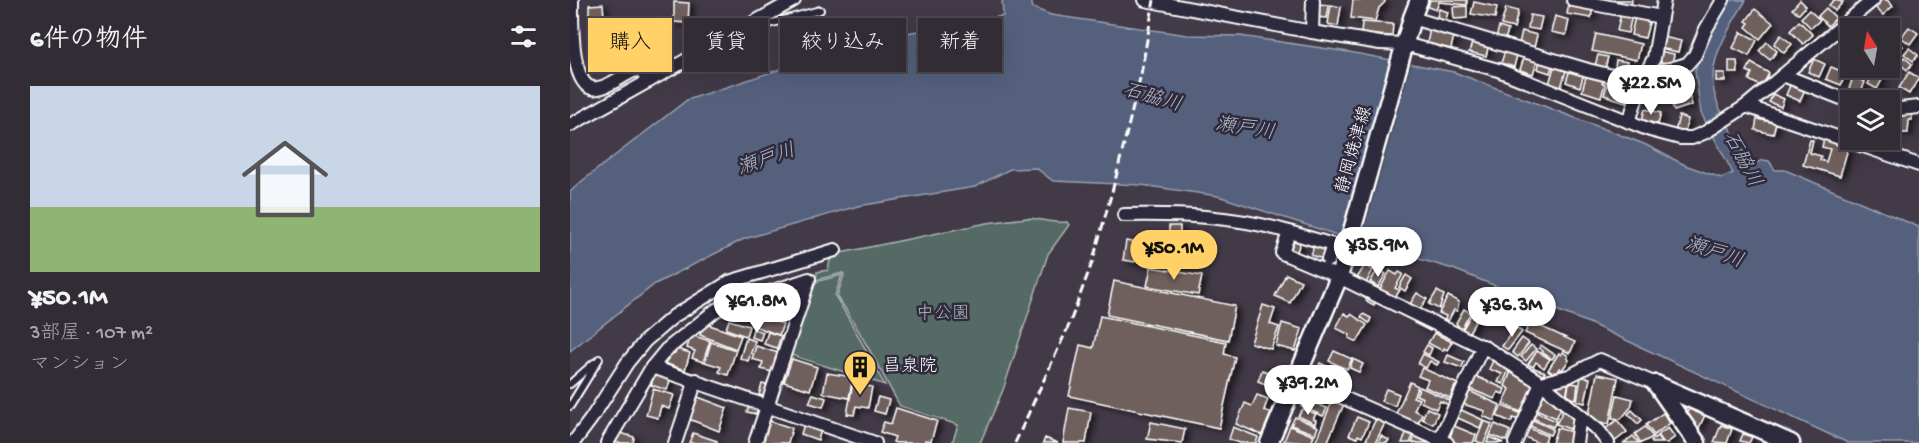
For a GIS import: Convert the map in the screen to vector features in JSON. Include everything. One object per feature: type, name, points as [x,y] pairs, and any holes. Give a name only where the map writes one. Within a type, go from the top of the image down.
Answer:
[{"type":"main road","name":"静岡焼津線","points":[[1269,443],[1298,378],[1337,268],[1415,6]]},
{"type":"main road","points":[[1656,384],[1697,443]]},
{"type":"main road","points":[[1656,384],[1791,443]]},
{"type":"street","points":[[572,0],[572,67],[581,83],[596,89],[636,70],[640,71],[649,81]]},
{"type":"street","points":[[761,18],[794,0]]},
{"type":"street","points":[[1144,0],[1380,43],[1498,70],[1650,130],[1680,138],[1692,138],[1706,132],[1746,106],[1873,0]]},
{"type":"street","points":[[1312,32],[1313,0]]},
{"type":"street","points":[[1573,0],[1661,17]]},
{"type":"street","points":[[1629,122],[1644,78],[1654,58],[1664,0]]},
{"type":"street","points":[[1415,6],[1588,70],[1644,78],[1687,64],[1695,55],[1706,29],[1723,0]]},
{"type":"street","points":[[570,125],[684,61]]},
{"type":"street","points":[[1783,75],[1840,98]]},
{"type":"street","points":[[1746,106],[1919,165]]},
{"type":"street","points":[[1900,109],[1919,107]]},
{"type":"street","points":[[1124,215],[1175,214],[1218,217],[1264,225],[1333,246],[1337,268]]},
{"type":"street","points":[[1289,232],[1282,253],[1337,268],[1483,346],[1541,383],[1599,431],[1608,443]]},
{"type":"street","points":[[573,443],[627,363],[645,341],[674,316],[729,282],[835,250]]},
{"type":"street","points":[[607,443],[652,367],[666,350],[716,310],[809,279],[755,443]]},
{"type":"street","points":[[1298,378],[1442,442],[1483,346]]},
{"type":"street","points":[[1541,383],[1569,376],[1600,360],[1656,384]]},
{"type":"street","points":[[652,367],[696,380],[844,438],[875,443]]},
{"type":"street","points":[[675,443],[696,380]]},
{"type":"street","points":[[1515,443],[1541,383]]},
{"type":"street","points":[[1576,443],[1580,416]]},
{"type":"lane","points":[[768,24],[820,10]]},
{"type":"lane","points":[[570,384],[599,359],[570,406]]},
{"type":"green space","name":"中公園","points":[[1026,218],[1067,222],[1069,225],[1048,254],[1003,390],[980,443],[952,443],[958,425],[900,406],[862,336],[837,296],[843,273],[816,280],[817,272],[828,270],[831,255],[987,223]]},
{"type":"green space","points":[[842,275],[835,296],[885,385],[791,355],[815,282]]},
{"type":"water","points":[[1002,0],[1031,0],[1033,8],[1051,15],[1187,35],[1240,36],[1349,52],[1454,72],[1644,144],[1685,165],[1721,178],[1733,173],[1701,113],[1695,71],[1706,41],[1728,0],[1746,0],[1720,47],[1713,73],[1713,86],[1723,115],[1751,165],[1763,160],[1769,161],[1775,170],[1785,170],[1919,227],[1919,443],[1848,443],[1589,323],[1453,269],[1334,234],[1218,196],[1141,185],[1053,181],[1036,168],[1010,169],[975,187],[858,206],[744,239],[655,284],[570,351],[570,192],[582,181],[687,100],[780,69],[780,72],[906,72],[906,33],[918,31],[918,72],[1002,72],[1002,18],[992,18],[1003,16]]},
{"type":"pier","points":[[1391,57],[1412,61],[1360,245],[1340,239]]},
{"type":"building","points":[[1353,0],[1385,0],[1385,2],[1379,8],[1375,21],[1351,18]]},
{"type":"building","points":[[1430,0],[1467,0],[1467,5],[1439,2],[1436,10],[1428,7]]},
{"type":"building","points":[[1615,0],[1632,0],[1631,5],[1615,2]]},
{"type":"building","points":[[1800,0],[1806,6],[1799,14],[1792,9]]},
{"type":"building","points":[[1834,0],[1843,2],[1835,11],[1829,5]]},
{"type":"building","points":[[1881,0],[1887,0],[1893,6],[1883,15],[1875,7]]},
{"type":"building","points":[[674,2],[689,3],[688,18],[684,18],[684,23],[674,22]]},
{"type":"building","points":[[1474,2],[1497,7],[1495,18],[1471,14]]},
{"type":"building","points":[[1569,3],[1593,7],[1591,18],[1567,14]]},
{"type":"building","points":[[603,4],[604,18],[589,18],[589,5]]},
{"type":"building","points":[[1317,4],[1329,5],[1327,18],[1315,17]]},
{"type":"building","points":[[1331,5],[1341,7],[1338,26],[1328,24]]},
{"type":"building","points":[[1467,6],[1467,18],[1454,19],[1453,7]]},
{"type":"building","points":[[1506,8],[1518,11],[1514,28],[1501,25]]},
{"type":"building","points":[[1826,8],[1836,18],[1828,26],[1818,16]]},
{"type":"building","points":[[1439,9],[1448,12],[1445,23],[1436,21]]},
{"type":"building","points":[[1755,9],[1773,23],[1760,39],[1746,27],[1749,23],[1746,21]]},
{"type":"building","points":[[1809,10],[1820,20],[1811,28],[1801,18]]},
{"type":"building","points":[[1621,13],[1632,15],[1628,33],[1617,31]]},
{"type":"building","points":[[1530,15],[1542,17],[1539,30],[1528,28]]},
{"type":"building","points":[[1555,16],[1569,20],[1566,35],[1551,32]]},
{"type":"building","points":[[1635,16],[1650,19],[1645,38],[1631,35]]},
{"type":"building","points":[[1799,21],[1813,35],[1803,44],[1790,31]]},
{"type":"building","points":[[1362,22],[1393,24],[1392,36],[1361,34]]},
{"type":"building","points":[[1499,27],[1508,30],[1505,40],[1496,38]]},
{"type":"building","points":[[1909,27],[1918,33],[1910,44],[1901,37]]},
{"type":"building","points":[[1430,29],[1454,35],[1451,49],[1427,43]]},
{"type":"building","points":[[1522,31],[1537,35],[1534,48],[1519,44]]},
{"type":"building","points":[[1741,32],[1757,40],[1749,56],[1733,48]]},
{"type":"building","points":[[1596,34],[1641,44],[1637,60],[1592,51]]},
{"type":"building","points":[[1781,35],[1792,44],[1784,53],[1774,44]]},
{"type":"building","points":[[1663,37],[1681,41],[1678,52],[1660,48]]},
{"type":"building","points":[[1473,40],[1489,44],[1486,56],[1469,52]]},
{"type":"building","points":[[1767,42],[1777,51],[1770,60],[1759,51]]},
{"type":"building","points":[[1909,48],[1918,55],[1913,61],[1904,54]]},
{"type":"building","points":[[1505,51],[1517,55],[1514,67],[1501,63]]},
{"type":"building","points":[[1659,51],[1674,54],[1672,64],[1657,61]]},
{"type":"building","points":[[1598,55],[1608,57],[1604,72],[1594,69]]},
{"type":"building","points":[[1524,57],[1537,61],[1533,74],[1520,70]]},
{"type":"building","points":[[1904,57],[1912,64],[1907,70],[1900,62]]},
{"type":"building","points":[[1814,59],[1825,64],[1819,77],[1808,72]]},
{"type":"building","points":[[1540,60],[1553,63],[1550,73],[1538,69]]},
{"type":"building","points":[[1616,60],[1628,62],[1626,75],[1614,74]]},
{"type":"building","points":[[1729,61],[1737,61],[1738,73],[1729,73]]},
{"type":"building","points":[[1751,63],[1769,73],[1762,87],[1749,80],[1752,73],[1747,71]]},
{"type":"building","points":[[1554,67],[1566,71],[1561,87],[1549,84]]},
{"type":"building","points":[[1831,67],[1840,71],[1840,78],[1844,78],[1841,85],[1826,79]]},
{"type":"building","points":[[1570,69],[1584,73],[1580,87],[1566,82]]},
{"type":"building","points":[[1909,72],[1919,78],[1909,94],[1899,88]]},
{"type":"building","points":[[1587,73],[1604,78],[1602,83],[1605,84],[1601,97],[1582,91]]},
{"type":"building","points":[[1716,73],[1725,73],[1725,81],[1716,81]]},
{"type":"building","points":[[1674,74],[1677,85],[1651,91],[1648,79]]},
{"type":"building","points":[[1853,78],[1865,82],[1862,90],[1849,90]]},
{"type":"building","points":[[1871,78],[1883,78],[1877,89],[1868,84]]},
{"type":"building","points":[[1609,79],[1631,86],[1626,102],[1604,95]]},
{"type":"building","points":[[1791,83],[1805,89],[1800,101],[1786,95]]},
{"type":"building","points":[[1688,92],[1692,105],[1674,111],[1670,98]]},
{"type":"building","points":[[1773,94],[1784,99],[1781,107],[1769,102]]},
{"type":"building","points":[[1645,109],[1661,113],[1658,124],[1642,120]]},
{"type":"building","points":[[1900,113],[1912,114],[1908,133],[1900,133]]},
{"type":"building","points":[[1679,116],[1688,119],[1684,135],[1675,132]]},
{"type":"building","points":[[1757,119],[1776,123],[1773,134],[1755,130]]},
{"type":"building","points":[[1824,138],[1840,142],[1840,150],[1848,150],[1840,176],[1803,165],[1810,140],[1813,140],[1810,153],[1821,156],[1820,160],[1826,162],[1830,149],[1822,147]]},
{"type":"building","points":[[1169,226],[1180,226],[1180,240],[1169,239]]},
{"type":"building","points":[[1289,238],[1300,242],[1296,255],[1285,251]]},
{"type":"building","points":[[1126,241],[1138,243],[1135,262],[1123,260]]},
{"type":"building","points":[[1315,243],[1326,246],[1323,259],[1311,255]]},
{"type":"building","points":[[1365,265],[1373,270],[1366,283],[1357,278]]},
{"type":"building","points":[[1151,267],[1202,276],[1198,295],[1147,286]]},
{"type":"building","points":[[1378,269],[1386,274],[1378,287],[1370,282]]},
{"type":"building","points":[[1390,271],[1397,275],[1399,272],[1403,274],[1395,288],[1400,290],[1394,299],[1379,291]]},
{"type":"building","points":[[1286,274],[1301,281],[1290,303],[1275,296]]},
{"type":"building","points":[[1406,275],[1412,279],[1405,291],[1399,287]]},
{"type":"building","points":[[1114,281],[1235,306],[1228,340],[1107,315]]},
{"type":"building","points":[[1437,291],[1444,295],[1439,309],[1429,304]]},
{"type":"building","points":[[1417,293],[1427,299],[1420,309],[1410,304]]},
{"type":"building","points":[[1448,296],[1459,302],[1457,311],[1454,310],[1448,321],[1445,320],[1446,316],[1439,313]]},
{"type":"building","points":[[1368,297],[1376,300],[1374,305],[1366,301]]},
{"type":"building","points":[[764,298],[776,302],[772,316],[759,312]]},
{"type":"building","points":[[1263,305],[1275,309],[1270,324],[1279,327],[1271,349],[1251,343]]},
{"type":"building","points":[[1464,309],[1470,313],[1461,330],[1456,323]]},
{"type":"building","points":[[1344,313],[1349,316],[1351,314],[1367,325],[1357,342],[1349,338],[1350,335],[1336,328]]},
{"type":"building","points":[[1472,313],[1478,317],[1468,334],[1462,330]]},
{"type":"building","points":[[1363,314],[1371,318],[1369,323],[1361,317]]},
{"type":"building","points":[[757,316],[783,324],[779,335],[754,326]]},
{"type":"building","points":[[1100,316],[1226,342],[1224,354],[1235,357],[1219,428],[1069,396],[1080,345],[1093,348]]},
{"type":"building","points":[[1416,319],[1432,327],[1430,331],[1414,323]]},
{"type":"building","points":[[729,320],[749,326],[746,336],[726,329]]},
{"type":"building","points":[[1531,322],[1575,342],[1570,353],[1525,333]]},
{"type":"building","points":[[704,323],[741,336],[736,349],[700,335]]},
{"type":"building","points":[[1282,323],[1302,329],[1295,351],[1276,346]]},
{"type":"building","points":[[1515,327],[1522,332],[1508,350],[1502,346]]},
{"type":"building","points":[[753,329],[763,332],[760,340],[751,337]]},
{"type":"building","points":[[768,332],[781,336],[777,348],[764,344]]},
{"type":"building","points":[[1434,333],[1452,342],[1447,350],[1444,348],[1443,351],[1428,343]]},
{"type":"building","points":[[691,335],[710,341],[703,362],[692,358],[695,351],[687,348]]},
{"type":"building","points":[[746,338],[755,341],[748,361],[740,358]]},
{"type":"building","points":[[1522,338],[1529,343],[1518,357],[1512,352]]},
{"type":"building","points":[[711,342],[736,350],[728,375],[719,372],[721,367],[705,362]]},
{"type":"building","points":[[1427,345],[1432,348],[1429,355],[1423,352]]},
{"type":"building","points":[[1531,345],[1536,349],[1526,361],[1521,357]]},
{"type":"building","points":[[1541,345],[1555,355],[1552,359],[1542,352],[1539,348]]},
{"type":"building","points":[[756,346],[778,353],[772,372],[761,369],[763,362],[752,359]]},
{"type":"building","points":[[677,349],[690,353],[685,370],[664,363],[667,351],[675,353]]},
{"type":"building","points":[[1334,351],[1352,359],[1347,369],[1329,361]]},
{"type":"building","points":[[1537,351],[1550,359],[1544,368],[1536,362],[1533,367],[1528,364]]},
{"type":"building","points":[[1563,352],[1569,360],[1556,375],[1548,370],[1559,353],[1561,355]]},
{"type":"building","points":[[1423,354],[1439,362],[1437,365],[1430,361],[1426,368],[1418,364]]},
{"type":"building","points":[[1448,355],[1464,362],[1462,368],[1445,362]]},
{"type":"building","points":[[792,359],[817,367],[810,390],[784,382]]},
{"type":"building","points":[[1353,359],[1363,364],[1359,372],[1350,368]]},
{"type":"building","points":[[1493,361],[1510,367],[1503,384],[1498,382],[1502,374],[1489,369]]},
{"type":"building","points":[[1320,363],[1338,372],[1332,385],[1314,376]]},
{"type":"building","points":[[1422,368],[1460,385],[1459,388],[1455,386],[1450,398],[1425,387],[1428,380],[1418,376]]},
{"type":"building","points":[[1534,368],[1545,372],[1541,378],[1531,372]]},
{"type":"building","points":[[1512,369],[1535,385],[1523,413],[1503,404],[1510,389],[1505,386]]},
{"type":"building","points":[[1262,370],[1283,378],[1278,389],[1258,381]]},
{"type":"building","points":[[655,373],[671,378],[667,390],[651,385]]},
{"type":"building","points":[[827,373],[853,377],[849,398],[823,393]]},
{"type":"building","points":[[1597,374],[1618,378],[1609,424],[1588,419]]},
{"type":"building","points":[[1475,376],[1505,389],[1503,394],[1498,392],[1495,399],[1470,389]]},
{"type":"building","points":[[1581,377],[1590,378],[1585,403],[1577,401]]},
{"type":"building","points":[[1410,382],[1418,386],[1413,397],[1419,399],[1414,410],[1422,414],[1417,425],[1395,416]]},
{"type":"building","points":[[1569,382],[1566,396],[1554,390],[1555,383]]},
{"type":"building","name":"昌泉院","points":[[853,383],[872,387],[868,408],[856,406],[854,415],[847,414]]},
{"type":"building","points":[[1569,383],[1578,384],[1576,399],[1567,397]]},
{"type":"building","points":[[762,384],[770,386],[766,397],[759,395]]},
{"type":"building","points":[[1420,387],[1451,401],[1449,405],[1440,401],[1436,409],[1421,402],[1423,398],[1416,395]]},
{"type":"building","points":[[1308,388],[1331,398],[1329,404],[1305,397]]},
{"type":"building","points":[[653,389],[674,395],[669,409],[661,406],[658,418],[646,415]]},
{"type":"building","points":[[1386,389],[1399,394],[1395,406],[1381,401]]},
{"type":"building","points":[[1469,391],[1500,405],[1494,421],[1483,416],[1485,411],[1463,404]]},
{"type":"building","points":[[1544,391],[1563,404],[1556,418],[1536,409]]},
{"type":"building","points":[[813,394],[826,398],[823,407],[809,403]]},
{"type":"building","points":[[1257,395],[1268,399],[1264,410],[1271,413],[1262,435],[1236,424],[1245,403],[1252,406]]},
{"type":"building","points":[[1617,395],[1633,399],[1631,407],[1621,419],[1612,418]]},
{"type":"building","points":[[698,397],[727,408],[719,431],[689,419]]},
{"type":"building","points":[[878,397],[889,400],[885,414],[874,411]]},
{"type":"building","points":[[1304,399],[1327,408],[1323,416],[1301,406]]},
{"type":"building","points":[[1333,399],[1344,404],[1327,443],[1315,443]]},
{"type":"building","points":[[749,405],[758,408],[756,414],[747,412]]},
{"type":"building","points":[[1502,406],[1522,414],[1519,420],[1513,418],[1511,422],[1497,416]]},
{"type":"building","points":[[896,408],[937,421],[931,441],[896,443],[893,442],[895,437],[880,432],[884,422],[891,424]]},
{"type":"building","points":[[1069,408],[1091,412],[1086,443],[1063,443]]},
{"type":"building","points":[[1427,408],[1438,413],[1433,424],[1422,419]]},
{"type":"building","points":[[1303,409],[1316,414],[1313,419],[1316,420],[1315,424],[1298,416]]},
{"type":"building","points":[[1459,409],[1483,420],[1480,428],[1456,417]]},
{"type":"building","points":[[1564,409],[1572,413],[1570,417],[1575,419],[1570,429],[1556,424]]},
{"type":"building","points":[[1689,409],[1705,415],[1698,430],[1687,413]]},
{"type":"building","points":[[1632,410],[1642,420],[1638,424],[1628,414]]},
{"type":"building","points":[[1536,412],[1556,421],[1553,427],[1533,418]]},
{"type":"building","points":[[1663,413],[1670,423],[1654,435],[1646,425]]},
{"type":"building","points":[[1295,417],[1318,427],[1315,434],[1291,425]]},
{"type":"building","points":[[1357,417],[1369,422],[1362,437],[1358,435],[1357,438],[1349,435]]},
{"type":"building","points":[[1376,419],[1385,423],[1373,443],[1366,440]]},
{"type":"building","points":[[1531,419],[1553,429],[1550,435],[1528,425]]},
{"type":"building","points":[[1617,420],[1627,432],[1614,442],[1604,430]]},
{"type":"building","points":[[770,421],[792,428],[788,443],[763,443]]},
{"type":"building","points":[[1484,421],[1492,424],[1484,443],[1481,443],[1476,441]]},
{"type":"building","points":[[1151,422],[1185,429],[1182,443],[1147,439]]},
{"type":"building","points":[[804,424],[821,430],[818,440],[801,434]]},
{"type":"building","points":[[1495,424],[1510,431],[1506,441],[1490,435]]},
{"type":"building","points":[[1721,425],[1732,429],[1727,443],[1714,442]]},
{"type":"building","points":[[1290,426],[1314,436],[1311,443],[1284,441]]},
{"type":"building","points":[[1454,426],[1476,435],[1473,443],[1457,443],[1449,440]]},
{"type":"building","points":[[1233,427],[1258,437],[1256,443],[1240,443],[1229,439]]},
{"type":"building","points":[[1645,427],[1653,437],[1641,443],[1635,434]]},
{"type":"building","points":[[1529,428],[1547,436],[1544,443],[1538,443],[1525,437]]},
{"type":"building","points":[[1557,428],[1572,432],[1569,443],[1552,443]]},
{"type":"building","points":[[1668,428],[1675,437],[1664,443],[1658,435]]},
{"type":"building","points":[[1407,431],[1414,434],[1410,443],[1402,443]]},
{"type":"building","points":[[617,432],[634,437],[633,443],[614,443]]},
{"type":"building","points":[[693,433],[717,441],[716,443],[689,443]]},
{"type":"building","points":[[1743,434],[1752,437],[1749,443],[1740,441]]},
{"type":"building","points":[[1416,435],[1433,443],[1412,443]]},
{"type":"building","points":[[1381,436],[1389,440],[1387,443],[1378,443]]},
{"type":"building","points":[[1633,436],[1639,443],[1624,443]]},
{"type":"building","points":[[1657,436],[1662,443],[1652,443],[1651,441]]},
{"type":"building","points":[[1489,437],[1503,443],[1487,443]]},
{"type":"building","points":[[1045,438],[1058,443],[1043,443]]},
{"type":"railway","points":[[1015,443],[1069,325],[1093,260],[1141,74],[1154,0]]},
{"type":"place","name":"昌泉院","points":[[860,396]]},
{"type":"water label","name":"石脇川","points":[[1152,99]]},
{"type":"water label","name":"瀬戸川","points":[[1245,130]]},
{"type":"water label","name":"石脇川","points":[[1741,160]]},
{"type":"water label","name":"瀬戸川","points":[[767,161]]},
{"type":"water label","name":"瀬戸川","points":[[1714,254]]}]
